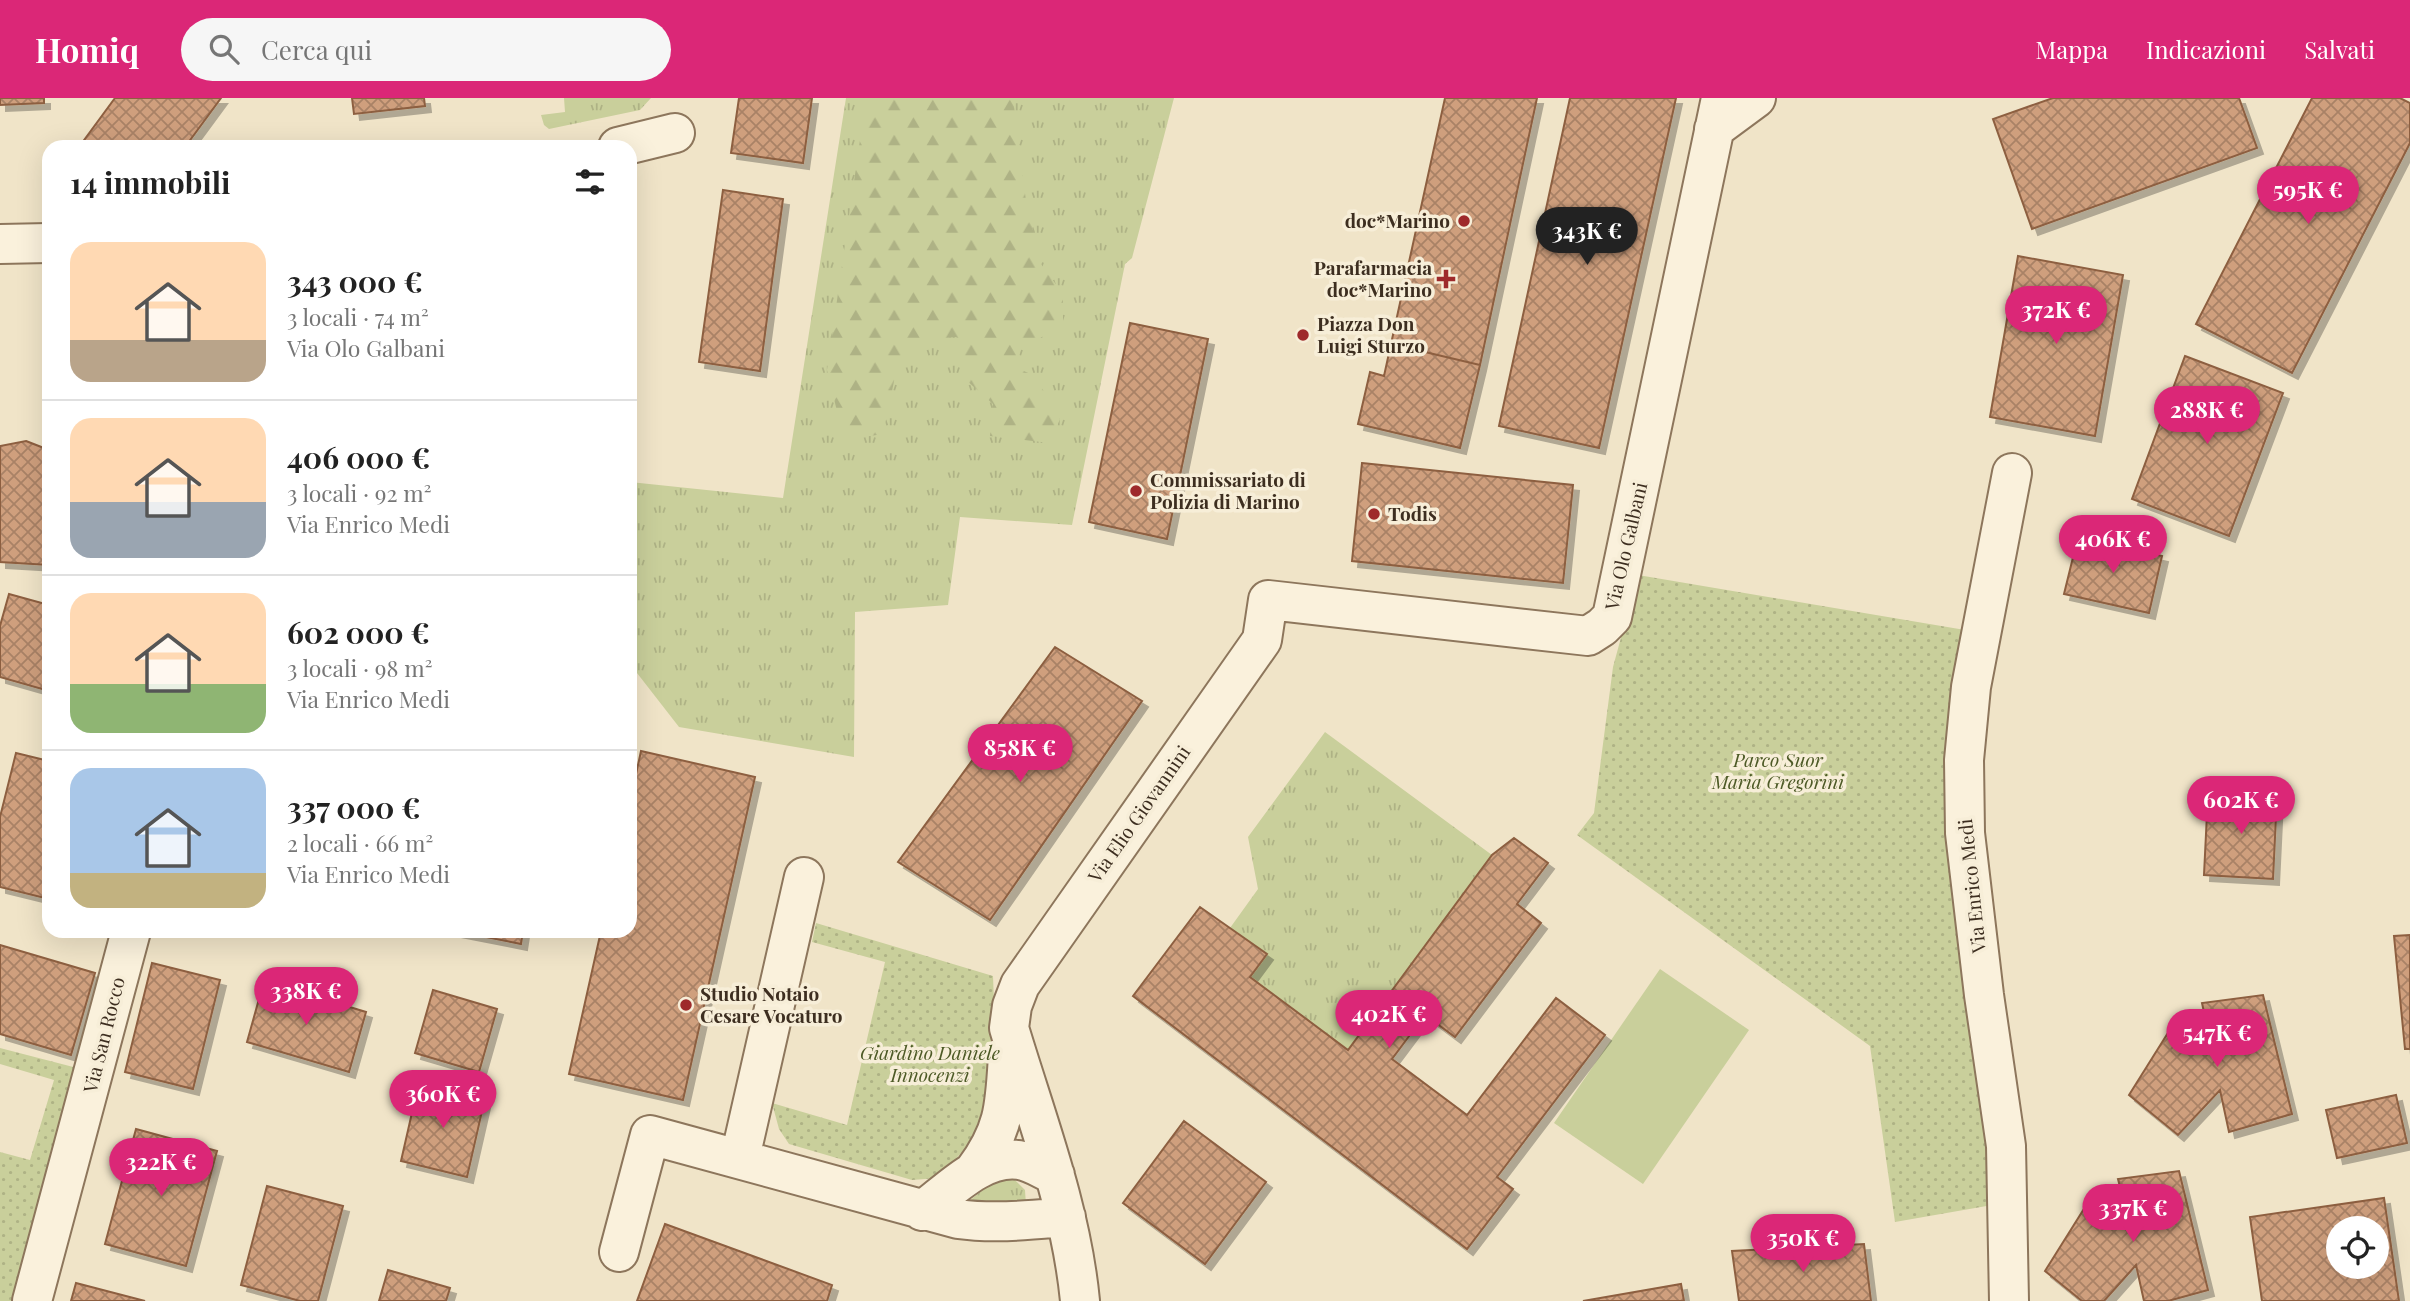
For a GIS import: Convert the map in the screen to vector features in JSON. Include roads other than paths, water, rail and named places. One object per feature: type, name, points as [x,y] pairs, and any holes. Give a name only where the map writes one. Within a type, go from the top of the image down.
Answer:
[{"type":"street","name":"Via Olo Galbani","points":[[1268,600],[1588,636],[1612,617],[1718,114],[1756,98]]},
{"type":"street","points":[[637,142],[675,133]]},
{"type":"street","points":[[0,244],[42,243]]},
{"type":"street","name":"Via Enrico Medi","points":[[2010,1301],[2006,1146],[1984,995],[1965,833],[1964,760],[1971,687],[2012,473]]},
{"type":"street","name":"Via Elio Giovannini","points":[[974,1171],[997,1136],[1002,1121],[1006,1101],[1012,1006],[1026,973],[1262,640],[1268,600]]},
{"type":"street","points":[[740,1158],[804,877]]},
{"type":"street","name":"Via San Rocco","points":[[32,1301],[129,938]]},
{"type":"street","points":[[1009,1028],[1066,1217],[1076,1261],[1080,1301]]},
{"type":"street","points":[[619,1252],[650,1135],[922,1211],[979,1222],[1066,1217]]},
{"type":"street","points":[[922,1211],[974,1171],[998,1162],[1010,1160],[1033,1165],[1055,1175]]},
{"type":"place","name":"doc*Marino","points":[[1464,221]]},
{"type":"place","name":"Parafarmacia doc*Marino","points":[[1446,279]]},
{"type":"place","name":"Piazza Don Luigi Sturzo","points":[[1303,335]]},
{"type":"place","name":"Commissariato di Polizia di Marino","points":[[1136,491]]},
{"type":"place","name":"Todis","points":[[1374,514]]},
{"type":"place","name":"Studio Notaio Cesare Vocaturo","points":[[686,1005]]},
{"type":"park label","name":"Parco Suor Maria Gregorini","points":[[1778,771]]},
{"type":"park label","name":"Giardino Daniele Innocenzi","points":[[930,1064]]}]
